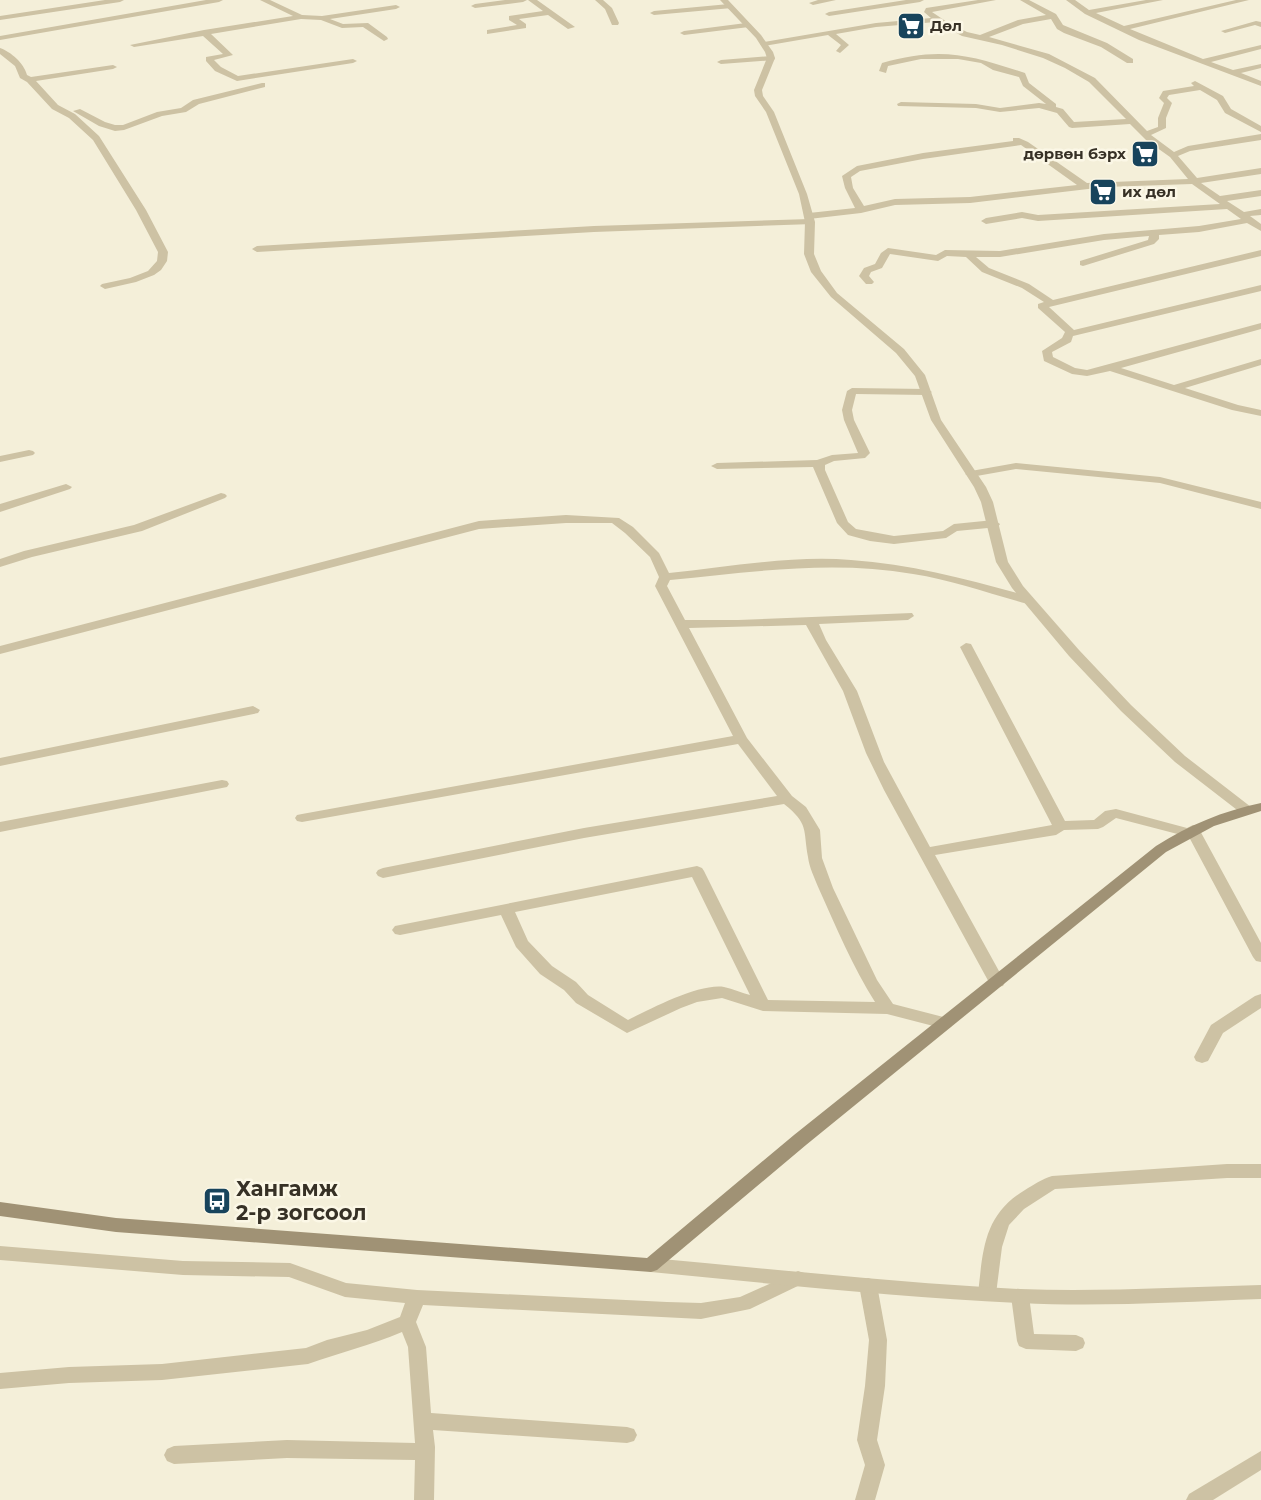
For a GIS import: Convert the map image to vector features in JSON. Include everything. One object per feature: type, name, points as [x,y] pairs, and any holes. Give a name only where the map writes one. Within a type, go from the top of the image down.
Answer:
[{"type":"main road","points":[[0,1209],[116,1225],[651,1265],[800,1140],[1148,860],[1190,832],[1253,808]]},
{"type":"street","points":[[0,18],[120,0]]},
{"type":"street","points":[[0,38],[219,0]]},
{"type":"street","points":[[264,0],[302,17]]},
{"type":"street","points":[[475,6],[523,0]]},
{"type":"street","points":[[532,0],[571,28]]},
{"type":"street","points":[[599,0],[608,8],[615,23]]},
{"type":"street","points":[[813,3],[832,0]]},
{"type":"street","points":[[830,14],[920,0]]},
{"type":"street","points":[[992,0],[929,10],[928,12],[944,24],[966,34],[1029,50],[1068,66],[1092,80],[1146,134],[1173,155],[1195,181],[1261,228]]},
{"type":"street","points":[[1024,0],[1053,16],[1060,27],[1104,46],[1130,61]]},
{"type":"street","points":[[1070,0],[1088,12],[1122,29],[1261,84]]},
{"type":"street","points":[[1088,12],[1159,0]]},
{"type":"street","points":[[1122,29],[1245,0]]},
{"type":"street","points":[[654,13],[727,3],[764,44],[771,58],[758,90],[758,96],[770,112],[803,194],[810,219],[809,254],[823,282],[834,295],[908,359],[920,375],[936,420],[987,502],[1002,562],[1011,578],[1099,680],[1156,737],[1207,781],[1253,808]]},
{"type":"street","points":[[134,45],[302,17],[322,18],[396,7]]},
{"type":"street","points":[[490,32],[523,26],[512,18],[550,12]]},
{"type":"street","points":[[980,38],[1021,22],[1053,16]]},
{"type":"street","points":[[322,18],[342,26],[365,25],[384,39]]},
{"type":"street","points":[[764,44],[891,23],[939,19]]},
{"type":"street","points":[[1224,31],[1256,23],[1261,25]]},
{"type":"street","points":[[684,33],[746,25]]},
{"type":"street","points":[[204,32],[229,55],[209,59],[218,69],[237,80],[353,61]]},
{"type":"street","points":[[830,33],[845,45],[840,51]]},
{"type":"street","points":[[1204,61],[1261,47]]},
{"type":"street","points":[[0,50],[19,66],[23,71],[23,76],[30,80],[55,107],[87,128],[96,138],[141,210],[163,252],[164,258],[160,266],[151,273],[132,280],[105,286]]},
{"type":"street","points":[[883,71],[886,65],[931,56],[949,56],[982,61],[1022,75],[1026,84],[1060,111],[1072,125],[1134,121]]},
{"type":"street","points":[[721,62],[771,58]]},
{"type":"street","points":[[1232,73],[1261,66]]},
{"type":"street","points":[[30,80],[113,67]]},
{"type":"street","points":[[1191,81],[1220,98],[1228,111],[1261,129]]},
{"type":"street","points":[[60,109],[74,109],[102,124],[115,128],[124,127],[160,114],[183,110],[196,102],[262,85]]},
{"type":"street","points":[[1146,134],[1162,128],[1162,118],[1168,103],[1163,98],[1166,93],[1202,87]]},
{"type":"street","points":[[901,104],[976,106],[1000,110],[1039,105],[1060,111]]},
{"type":"street","points":[[1173,155],[1188,149],[1261,137]]},
{"type":"street","points":[[861,210],[849,188],[846,176],[857,169],[923,156],[1018,142],[1025,144],[1085,186]]},
{"type":"street","points":[[257,249],[594,229],[810,219],[895,202],[970,200],[1085,186],[1195,181],[1261,171]]},
{"type":"street","points":[[1219,199],[1261,192]]},
{"type":"street","points":[[986,221],[1022,215],[1038,218],[1228,206]]},
{"type":"street","points":[[869,282],[864,276],[867,270],[879,267],[884,255],[888,251],[938,258],[945,253],[1000,254],[1104,237],[1199,229],[1261,212]]},
{"type":"street","points":[[1083,263],[1151,242],[1154,238],[1154,232]]},
{"type":"street","points":[[1070,334],[1042,306],[1261,253]]},
{"type":"street","points":[[969,254],[981,268],[998,277],[1022,285],[1051,303]]},
{"type":"street","points":[[1261,288],[1070,334],[1067,340],[1047,352],[1048,359],[1072,371],[1087,373],[1261,326]]},
{"type":"street","points":[[1172,389],[1261,362]]},
{"type":"street","points":[[1110,368],[1172,389],[1236,408],[1261,413]]},
{"type":"street","points":[[717,466],[819,463],[832,458],[861,456],[864,453],[850,420],[848,410],[852,391],[927,392]]},
{"type":"street","points":[[0,459],[29,453]]},
{"type":"street","points":[[819,463],[819,470],[843,523],[852,532],[870,537],[894,540],[946,534],[954,528],[994,524]]},
{"type":"street","points":[[971,474],[1016,466],[1160,480],[1261,506]]},
{"type":"street","points":[[0,508],[66,487]]},
{"type":"street","points":[[0,563],[28,554],[138,528],[221,496]]},
{"type":"street","points":[[0,650],[480,525],[566,520],[615,520],[629,530],[655,556],[665,577],[661,586],[740,739],[787,799],[801,810],[812,830],[815,858],[826,888],[870,980],[888,1008]]},
{"type":"street","points":[[665,577],[796,564],[849,563],[913,570],[1028,600]]},
{"type":"street","points":[[680,624],[738,624],[908,616]]},
{"type":"street","points":[[811,621],[827,655],[850,691],[876,759],[976,940],[997,982]]},
{"type":"street","points":[[966,647],[1043,790],[1060,826]]},
{"type":"street","points":[[0,762],[253,710]]},
{"type":"street","points":[[302,818],[740,739]]},
{"type":"street","points":[[0,826],[222,784]]},
{"type":"street","points":[[383,873],[584,833],[787,799]]},
{"type":"street","points":[[926,852],[1056,830],[1060,826],[1098,824],[1110,814],[1116,813],[1190,832],[1261,957]]},
{"type":"street","points":[[400,930],[697,871],[763,1005]]},
{"type":"street","points":[[506,909],[521,943],[546,970],[570,986],[582,999],[627,1027],[674,1004],[695,997],[722,992],[763,1005],[888,1008],[945,1023]]},
{"type":"street","points":[[1202,1057],[1216,1030],[1261,1000]]},
{"type":"street","points":[[986,1294],[994,1247],[1002,1222],[1020,1203],[1052,1183],[1261,1171]]},
{"type":"street","points":[[0,1254],[183,1268],[290,1270],[344,1290],[417,1297],[701,1310],[743,1304],[798,1278]]},
{"type":"street","points":[[651,1265],[868,1285],[1020,1296],[1080,1297],[1261,1292]]},
{"type":"street","points":[[865,1500],[875,1465],[866,1440],[875,1386],[878,1340],[868,1285]]},
{"type":"street","points":[[1020,1296],[1026,1341],[1076,1343]]},
{"type":"street","points":[[417,1297],[407,1322],[417,1347],[425,1452],[424,1500]]},
{"type":"street","points":[[0,1381],[69,1374],[162,1372],[308,1356],[327,1348],[370,1337],[407,1322]]},
{"type":"street","points":[[422,1421],[627,1435]]},
{"type":"street","points":[[174,1455],[288,1449],[425,1452]]},
{"type":"street","points":[[1196,1500],[1261,1460]]},
{"type":"place","name":"Дөл","points":[[911,26]]},
{"type":"place","name":"дөрвөн бэрх","points":[[1145,154]]},
{"type":"place","name":"их дөл","points":[[1103,192]]},
{"type":"place","name":"Хангамж 2-р зогсоол","points":[[217,1201]]}]
